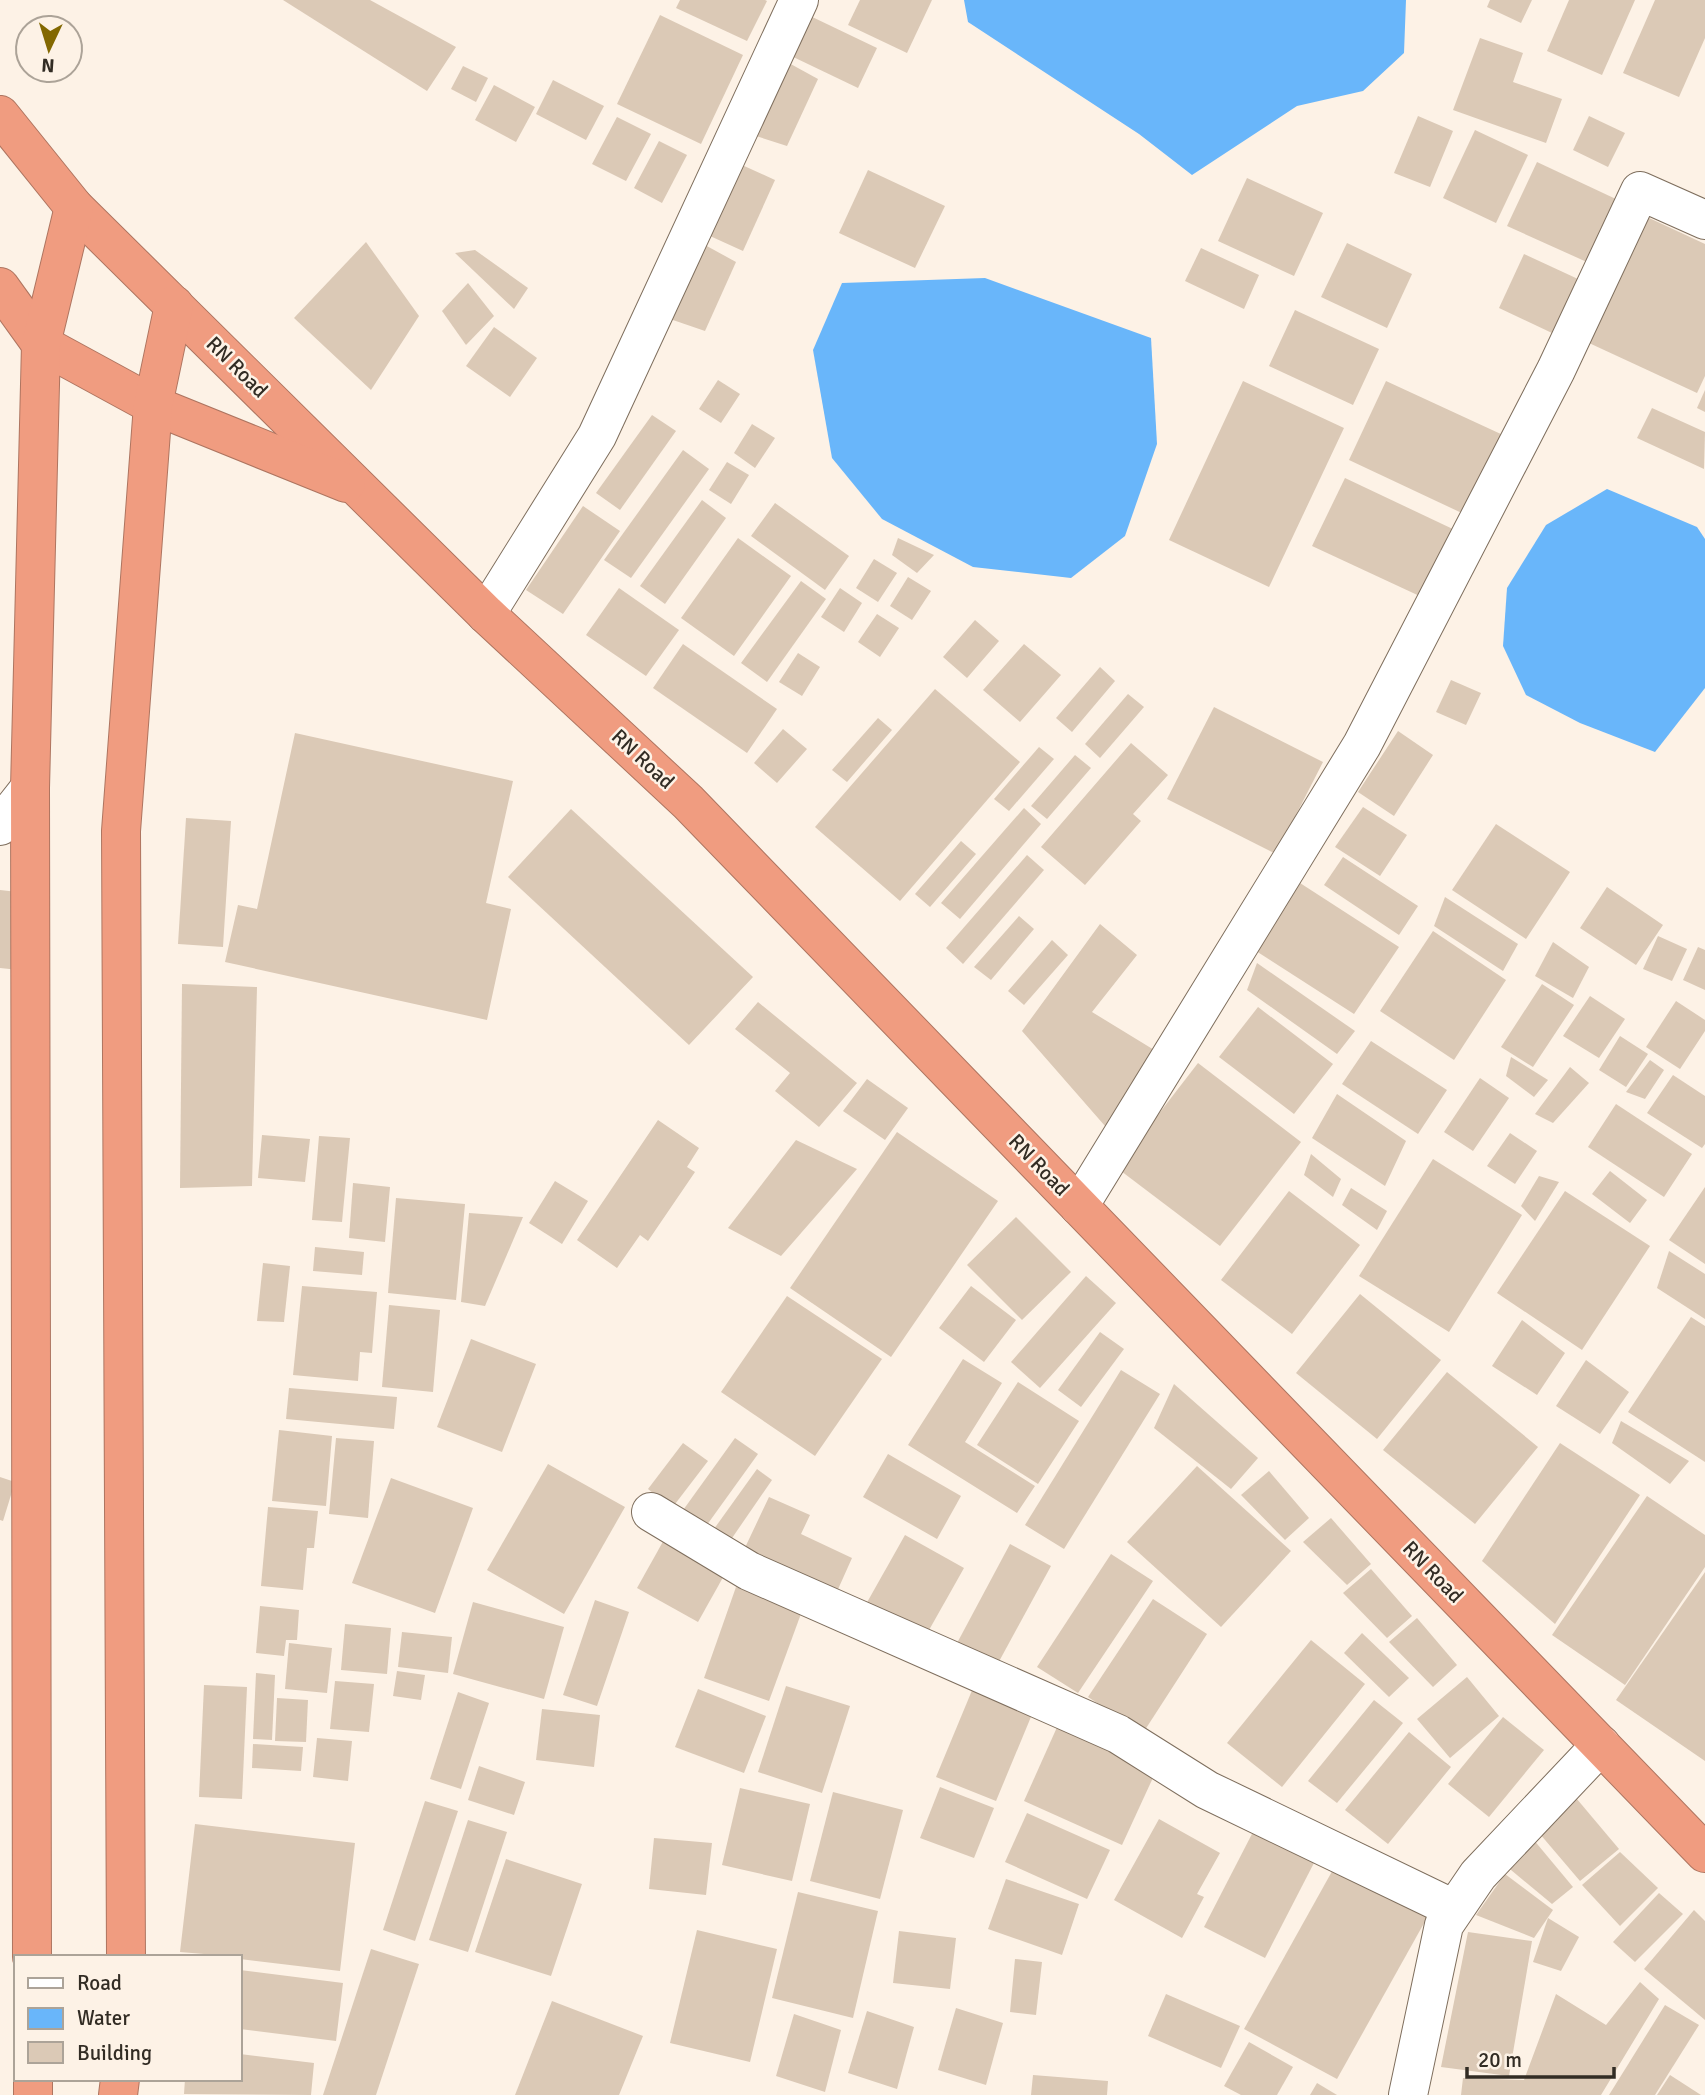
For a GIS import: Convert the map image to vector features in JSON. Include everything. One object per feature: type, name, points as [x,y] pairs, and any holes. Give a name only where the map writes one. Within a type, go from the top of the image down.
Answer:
[{"type":"highway","name":"RN Road","points":[[0,115],[74,207],[486,614],[688,802],[1705,1853]]},
{"type":"highway","points":[[32,1955],[30,788],[41,344],[74,207]]},
{"type":"highway","points":[[0,287],[41,344]]},
{"type":"highway","points":[[126,1955],[121,831],[153,405],[174,305]]},
{"type":"highway","name":"RN Road","points":[[41,344],[153,405],[360,489]]},
{"type":"street","points":[[486,614],[597,436],[799,0]]},
{"type":"street","points":[[1079,1206],[1362,745],[1556,370],[1640,191],[1705,220]]},
{"type":"street","points":[[0,826],[30,788]]},
{"type":"street","points":[[651,1511],[749,1571],[1118,1734],[1207,1790],[1454,1909]]},
{"type":"street","points":[[1408,2095],[1444,1925],[1478,1875],[1601,1745]]},
{"type":"water","points":[[964,0],[1406,0],[1404,53],[1363,91],[1297,106],[1192,175],[1139,134],[968,22]]},
{"type":"water","points":[[985,278],[1151,338],[1157,444],[1125,536],[1071,578],[973,567],[882,519],[832,458],[813,350],[842,283]]},
{"type":"water","points":[[1607,489],[1697,527],[1705,539],[1705,688],[1655,752],[1580,723],[1526,695],[1503,646],[1507,588],[1546,525]]},
{"type":"building","points":[[283,0],[370,0],[456,47],[427,91]]},
{"type":"building","points":[[680,0],[767,1],[747,41],[676,8]]},
{"type":"building","points":[[860,0],[932,0],[907,53],[848,25]]},
{"type":"building","points":[[1490,0],[1532,0],[1521,23],[1487,7]]},
{"type":"building","points":[[1569,0],[1635,0],[1602,75],[1547,51]]},
{"type":"building","points":[[1655,0],[1705,0],[1705,38],[1679,97],[1623,73]]},
{"type":"building","points":[[806,14],[877,48],[858,88],[787,54]]},
{"type":"building","points":[[660,15],[743,55],[701,144],[617,104]]},
{"type":"building","points":[[1480,38],[1523,53],[1513,82],[1562,99],[1546,143],[1453,110]]},
{"type":"building","points":[[787,62],[818,79],[787,146],[753,135]]},
{"type":"building","points":[[463,66],[488,78],[476,102],[451,89]]},
{"type":"building","points":[[553,80],[604,106],[586,140],[536,114]]},
{"type":"building","points":[[494,85],[535,107],[516,142],[475,120]]},
{"type":"building","points":[[1418,116],[1453,131],[1430,187],[1394,173]]},
{"type":"building","points":[[1589,116],[1625,133],[1608,167],[1573,150]]},
{"type":"building","points":[[617,117],[651,134],[626,181],[592,164]]},
{"type":"building","points":[[1475,130],[1528,155],[1496,223],[1443,198]]},
{"type":"building","points":[[659,141],[687,155],[662,203],[634,188]]},
{"type":"building","points":[[1537,162],[1618,200],[1589,263],[1507,226]]},
{"type":"building","points":[[742,165],[775,180],[743,251],[710,236]]},
{"type":"building","points":[[868,170],[945,206],[915,268],[839,233]]},
{"type":"building","points":[[1247,178],[1323,213],[1294,276],[1218,241]]},
{"type":"building","points":[[1647,217],[1705,244],[1705,376],[1697,393],[1589,343]]},
{"type":"building","points":[[366,242],[419,316],[371,390],[294,318]]},
{"type":"building","points":[[1347,243],[1412,274],[1387,328],[1321,297]]},
{"type":"building","points":[[705,245],[736,262],[705,331],[670,319]]},
{"type":"building","points":[[1201,248],[1259,275],[1244,309],[1185,281]]},
{"type":"building","points":[[475,250],[528,288],[514,309],[455,253]]},
{"type":"building","points":[[1524,254],[1578,279],[1552,333],[1499,308]]},
{"type":"building","points":[[468,283],[494,316],[466,345],[442,311]]},
{"type":"building","points":[[1295,310],[1379,349],[1353,405],[1269,366]]},
{"type":"building","points":[[494,327],[537,358],[510,397],[466,366]]},
{"type":"building","points":[[718,380],[740,394],[721,423],[699,409]]},
{"type":"building","points":[[1243,381],[1344,428],[1269,587],[1169,540]]},
{"type":"building","points":[[1386,381],[1503,435],[1466,515],[1349,460]]},
{"type":"building","points":[[1705,390],[1705,412],[1697,408]]},
{"type":"building","points":[[1652,408],[1705,432],[1704,469],[1637,438]]},
{"type":"building","points":[[652,415],[676,431],[620,510],[596,493]]},
{"type":"building","points":[[752,424],[775,438],[755,468],[734,453]]},
{"type":"building","points":[[683,450],[709,469],[631,578],[604,560]]},
{"type":"building","points":[[727,462],[749,475],[731,504],[709,490]]},
{"type":"building","points":[[1345,478],[1457,531],[1426,599],[1312,546]]},
{"type":"building","points":[[702,500],[726,518],[665,604],[640,586]]},
{"type":"building","points":[[775,503],[849,556],[825,590],[751,536]]},
{"type":"building","points":[[583,506],[620,531],[563,614],[526,590]]},
{"type":"building","points":[[738,538],[791,576],[734,656],[681,618]]},
{"type":"building","points":[[898,538],[934,555],[917,573],[892,555]]},
{"type":"building","points":[[874,559],[897,573],[878,602],[856,588]]},
{"type":"building","points":[[908,577],[931,591],[912,620],[890,606]]},
{"type":"building","points":[[801,581],[826,599],[767,682],[741,663]]},
{"type":"building","points":[[619,588],[679,630],[646,676],[586,635]]},
{"type":"building","points":[[840,588],[862,603],[844,632],[821,617]]},
{"type":"building","points":[[877,614],[899,628],[880,657],[858,642]]},
{"type":"building","points":[[975,620],[999,641],[967,678],[943,657]]},
{"type":"building","points":[[683,644],[777,709],[747,753],[653,688]]},
{"type":"building","points":[[1024,644],[1061,675],[1020,722],[983,690]]},
{"type":"building","points":[[798,653],[820,667],[802,696],[779,682]]},
{"type":"building","points":[[1100,667],[1115,681],[1072,732],[1056,718]]},
{"type":"building","points":[[1451,680],[1481,693],[1466,725],[1436,712]]},
{"type":"building","points":[[935,689],[1020,762],[900,901],[815,827]]},
{"type":"building","points":[[1128,694],[1144,707],[1100,758],[1085,744]]},
{"type":"building","points":[[1214,707],[1323,762],[1276,854],[1167,799]]},
{"type":"building","points":[[878,718],[892,730],[847,782],[832,770]]},
{"type":"building","points":[[783,729],[807,749],[777,783],[754,763]]},
{"type":"building","points":[[1398,731],[1433,755],[1394,816],[1358,792]]},
{"type":"building","points":[[295,733],[513,781],[486,903],[511,909],[487,1020],[225,962],[238,905],[257,909]]},
{"type":"building","points":[[1131,743],[1168,775],[1133,814],[1141,821],[1085,885],[1041,847]]},
{"type":"building","points":[[1039,747],[1054,759],[1009,811],[994,799]]},
{"type":"building","points":[[1075,755],[1091,768],[1047,819],[1031,806]]},
{"type":"building","points":[[1363,807],[1407,835],[1380,876],[1335,847]]},
{"type":"building","points":[[1024,808],[1041,824],[960,919],[941,903]]},
{"type":"building","points":[[571,809],[753,977],[689,1045],[508,877]]},
{"type":"building","points":[[186,818],[231,821],[223,947],[178,944]]},
{"type":"building","points":[[1496,824],[1570,872],[1526,939],[1452,890]]},
{"type":"building","points":[[961,841],[976,854],[930,907],[915,894]]},
{"type":"building","points":[[1027,855],[1044,870],[963,964],[946,948]]},
{"type":"building","points":[[1343,857],[1418,906],[1399,935],[1324,885]]},
{"type":"building","points":[[1300,883],[1399,947],[1354,1014],[1256,951]]},
{"type":"building","points":[[1607,887],[1663,925],[1636,965],[1580,928]]},
{"type":"building","points":[[0,890],[26,893],[19,970],[0,968]]},
{"type":"building","points":[[1445,897],[1518,944],[1503,971],[1434,926]]},
{"type":"building","points":[[1019,916],[1034,929],[991,980],[974,967]]},
{"type":"building","points":[[1100,924],[1137,955],[1092,1012],[1164,1056],[1105,1126],[1022,1031]]},
{"type":"building","points":[[1433,931],[1506,980],[1454,1060],[1380,1011]]},
{"type":"building","points":[[1658,936],[1687,949],[1672,981],[1643,969]]},
{"type":"building","points":[[1052,940],[1068,955],[1024,1005],[1008,991]]},
{"type":"building","points":[[1553,942],[1589,967],[1573,998],[1535,976]]},
{"type":"building","points":[[1698,947],[1705,950],[1705,990],[1683,980]]},
{"type":"building","points":[[1257,963],[1355,1031],[1337,1054],[1247,990]]},
{"type":"building","points":[[182,984],[257,987],[252,1186],[180,1188]]},
{"type":"building","points":[[1542,984],[1574,1005],[1533,1067],[1501,1047]]},
{"type":"building","points":[[1590,996],[1625,1019],[1599,1058],[1563,1036]]},
{"type":"building","points":[[1676,1001],[1705,1020],[1705,1031],[1680,1069],[1646,1047]]},
{"type":"building","points":[[758,1002],[857,1083],[819,1127],[775,1091],[790,1073],[735,1029]]},
{"type":"building","points":[[1258,1007],[1333,1064],[1294,1114],[1219,1057]]},
{"type":"building","points":[[1620,1036],[1648,1054],[1626,1087],[1599,1070]]},
{"type":"building","points":[[1371,1041],[1447,1090],[1418,1134],[1342,1084]]},
{"type":"building","points":[[1511,1057],[1548,1080],[1534,1097],[1506,1076]]},
{"type":"building","points":[[1650,1060],[1664,1070],[1645,1099],[1626,1092]]},
{"type":"building","points":[[1198,1063],[1301,1142],[1220,1246],[1117,1168]]},
{"type":"building","points":[[1570,1067],[1589,1083],[1553,1123],[1535,1114]]},
{"type":"building","points":[[1673,1075],[1705,1096],[1705,1144],[1702,1148],[1647,1113]]},
{"type":"building","points":[[1480,1078],[1509,1098],[1473,1151],[1444,1132]]},
{"type":"building","points":[[867,1079],[908,1108],[885,1140],[843,1111]]},
{"type":"building","points":[[1337,1094],[1406,1141],[1385,1186],[1312,1138]]},
{"type":"building","points":[[1616,1104],[1692,1154],[1664,1197],[1588,1147]]},
{"type":"building","points":[[658,1120],[699,1148],[687,1167],[695,1172],[648,1241],[640,1235],[617,1268],[577,1240]]},
{"type":"building","points":[[897,1132],[998,1201],[891,1357],[790,1288]]},
{"type":"building","points":[[1510,1133],[1537,1151],[1515,1184],[1487,1166]]},
{"type":"building","points":[[262,1135],[310,1139],[305,1182],[258,1178]]},
{"type":"building","points":[[319,1136],[350,1138],[342,1222],[312,1220]]},
{"type":"building","points":[[796,1140],[857,1169],[781,1256],[728,1228]]},
{"type":"building","points":[[1311,1154],[1341,1179],[1333,1197],[1304,1175]]},
{"type":"building","points":[[1433,1159],[1522,1215],[1449,1332],[1359,1276]]},
{"type":"building","points":[[1610,1171],[1647,1200],[1630,1223],[1592,1194]]},
{"type":"building","points":[[1539,1176],[1559,1182],[1535,1221],[1521,1206]]},
{"type":"building","points":[[555,1181],[588,1201],[562,1244],[529,1223]]},
{"type":"building","points":[[353,1183],[390,1187],[385,1242],[349,1238]]},
{"type":"building","points":[[1705,1187],[1705,1264],[1669,1240]]},
{"type":"building","points":[[1351,1188],[1387,1211],[1377,1230],[1342,1205]]},
{"type":"building","points":[[1289,1191],[1360,1245],[1292,1334],[1221,1280]]},
{"type":"building","points":[[1565,1191],[1650,1246],[1582,1350],[1497,1293]]},
{"type":"building","points":[[396,1198],[465,1204],[456,1300],[388,1293]]},
{"type":"building","points":[[469,1213],[523,1217],[485,1306],[461,1302]]},
{"type":"building","points":[[1016,1217],[1071,1272],[1022,1320],[967,1265]]},
{"type":"building","points":[[315,1247],[364,1252],[362,1275],[313,1271]]},
{"type":"building","points":[[1669,1251],[1705,1274],[1705,1319],[1657,1288]]},
{"type":"building","points":[[263,1263],[290,1266],[284,1322],[257,1321]]},
{"type":"building","points":[[1086,1276],[1116,1303],[1040,1388],[1011,1362]]},
{"type":"building","points":[[302,1286],[377,1292],[372,1353],[360,1352],[358,1381],[293,1375]]},
{"type":"building","points":[[971,1286],[1016,1320],[984,1362],[939,1328]]},
{"type":"building","points":[[1360,1294],[1441,1360],[1377,1439],[1296,1373]]},
{"type":"building","points":[[787,1296],[882,1359],[815,1456],[721,1392]]},
{"type":"building","points":[[389,1305],[440,1310],[433,1392],[382,1387]]},
{"type":"building","points":[[1691,1317],[1705,1326],[1705,1462],[1628,1412]]},
{"type":"building","points":[[1522,1320],[1565,1353],[1537,1395],[1492,1366]]},
{"type":"building","points":[[1100,1332],[1124,1349],[1081,1407],[1058,1390]]},
{"type":"building","points":[[471,1339],[536,1364],[502,1452],[437,1427]]},
{"type":"building","points":[[963,1359],[1002,1383],[965,1442],[1035,1486],[1017,1513],[908,1445]]},
{"type":"building","points":[[1586,1360],[1629,1392],[1600,1434],[1556,1406]]},
{"type":"building","points":[[1121,1370],[1160,1394],[1064,1549],[1025,1525]]},
{"type":"building","points":[[1447,1372],[1538,1447],[1475,1524],[1383,1450]]},
{"type":"building","points":[[1018,1382],[1079,1421],[1038,1484],[977,1445]]},
{"type":"building","points":[[1174,1384],[1258,1458],[1231,1489],[1154,1428]]},
{"type":"building","points":[[289,1388],[397,1397],[394,1429],[286,1419]]},
{"type":"building","points":[[1621,1421],[1689,1461],[1670,1484],[1612,1443]]},
{"type":"building","points":[[279,1430],[332,1436],[326,1506],[272,1501]]},
{"type":"building","points":[[336,1438],[374,1441],[368,1518],[329,1514]]},
{"type":"building","points":[[735,1438],[758,1454],[704,1529],[681,1513]]},
{"type":"building","points":[[683,1443],[708,1461],[672,1508],[648,1489]]},
{"type":"building","points":[[1560,1443],[1640,1495],[1555,1624],[1482,1561]]},
{"type":"building","points":[[888,1454],[961,1496],[937,1539],[863,1497]]},
{"type":"building","points":[[548,1464],[625,1507],[564,1614],[487,1570]]},
{"type":"building","points":[[1197,1466],[1291,1551],[1221,1627],[1127,1542]]},
{"type":"building","points":[[757,1469],[772,1480],[730,1541],[714,1529]]},
{"type":"building","points":[[1269,1471],[1309,1518],[1285,1540],[1241,1495]]},
{"type":"building","points":[[0,1477],[15,1482],[3,1521],[0,1520]]},
{"type":"building","points":[[391,1478],[473,1508],[435,1613],[352,1583]]},
{"type":"building","points":[[1647,1496],[1705,1535],[1705,1567],[1625,1685],[1552,1635]]},
{"type":"building","points":[[769,1497],[810,1515],[801,1534],[852,1558],[835,1596],[742,1554]]},
{"type":"building","points":[[268,1507],[318,1511],[314,1548],[307,1548],[303,1590],[261,1586]]},
{"type":"building","points":[[1331,1518],[1371,1564],[1347,1585],[1303,1542]]},
{"type":"building","points":[[905,1535],[964,1568],[924,1639],[865,1606]]},
{"type":"building","points":[[665,1538],[726,1572],[698,1622],[637,1588]]},
{"type":"building","points":[[1010,1544],[1051,1566],[996,1667],[956,1645]]},
{"type":"building","points":[[1111,1554],[1153,1581],[1078,1693],[1037,1667]]},
{"type":"building","points":[[1371,1569],[1412,1616],[1387,1638],[1343,1593]]},
{"type":"building","points":[[1705,1572],[1705,1761],[1616,1700]]},
{"type":"building","points":[[736,1587],[802,1611],[769,1701],[704,1678]]},
{"type":"building","points":[[1153,1599],[1207,1634],[1143,1733],[1088,1697]]},
{"type":"building","points":[[595,1600],[629,1612],[597,1706],[563,1695]]},
{"type":"building","points":[[473,1602],[564,1627],[544,1699],[453,1674]]},
{"type":"building","points":[[260,1606],[299,1610],[297,1640],[286,1640],[284,1656],[256,1653]]},
{"type":"building","points":[[1417,1618],[1457,1665],[1433,1687],[1389,1642]]},
{"type":"building","points":[[345,1624],[391,1628],[387,1674],[341,1670]]},
{"type":"building","points":[[402,1632],[452,1637],[448,1673],[398,1667]]},
{"type":"building","points":[[1362,1633],[1409,1678],[1389,1697],[1344,1653]]},
{"type":"building","points":[[1311,1640],[1365,1684],[1282,1787],[1227,1743]]},
{"type":"building","points":[[289,1643],[332,1648],[327,1693],[285,1689]]},
{"type":"building","points":[[397,1671],[425,1675],[421,1700],[393,1696]]},
{"type":"building","points":[[256,1673],[275,1675],[272,1740],[253,1739]]},
{"type":"building","points":[[1467,1677],[1499,1716],[1450,1758],[1417,1719]]},
{"type":"building","points":[[335,1681],[374,1684],[369,1732],[330,1729]]},
{"type":"building","points":[[204,1685],[247,1687],[242,1799],[199,1797]]},
{"type":"building","points":[[786,1686],[850,1706],[822,1793],[758,1772]]},
{"type":"building","points":[[973,1688],[1033,1712],[996,1801],[936,1777]]},
{"type":"building","points":[[698,1689],[766,1716],[744,1773],[675,1747]]},
{"type":"building","points":[[458,1692],[489,1703],[461,1789],[430,1779]]},
{"type":"building","points":[[277,1698],[308,1700],[306,1742],[275,1741]]},
{"type":"building","points":[[1374,1700],[1403,1723],[1337,1803],[1308,1781]]},
{"type":"building","points":[[542,1709],[600,1715],[594,1767],[536,1760]]},
{"type":"building","points":[[1503,1717],[1544,1750],[1489,1817],[1448,1784]]},
{"type":"building","points":[[1058,1725],[1157,1769],[1122,1845],[1024,1801]]},
{"type":"building","points":[[1409,1732],[1451,1767],[1388,1844],[1345,1810]]},
{"type":"building","points":[[317,1738],[352,1741],[348,1781],[313,1777]]},
{"type":"building","points":[[253,1744],[303,1747],[301,1771],[252,1768]]},
{"type":"building","points":[[479,1766],[525,1782],[514,1815],[468,1800]]},
{"type":"building","points":[[940,1787],[994,1808],[974,1858],[920,1838]]},
{"type":"building","points":[[740,1788],[810,1804],[792,1881],[722,1865]]},
{"type":"building","points":[[833,1792],[903,1810],[880,1899],[810,1881]]},
{"type":"building","points":[[1571,1792],[1619,1849],[1580,1881],[1534,1827]]},
{"type":"building","points":[[425,1801],[458,1811],[415,1941],[383,1930]]},
{"type":"building","points":[[1027,1813],[1110,1850],[1087,1899],[1005,1862]]},
{"type":"building","points":[[1159,1819],[1220,1853],[1197,1894],[1204,1897],[1182,1938],[1114,1900]]},
{"type":"building","points":[[468,1820],[507,1832],[468,1952],[429,1940]]},
{"type":"building","points":[[195,1824],[355,1843],[340,1971],[242,1959],[242,1955],[180,1952]]},
{"type":"building","points":[[1254,1830],[1315,1861],[1265,1958],[1204,1927]]},
{"type":"building","points":[[654,1838],[712,1843],[706,1895],[649,1889]]},
{"type":"building","points":[[1533,1839],[1573,1887],[1552,1904],[1505,1865]]},
{"type":"building","points":[[1620,1852],[1658,1888],[1620,1926],[1582,1885]]},
{"type":"building","points":[[506,1859],[582,1884],[551,1976],[475,1952]]},
{"type":"building","points":[[1335,1866],[1428,1916],[1337,2079],[1244,2029]]},
{"type":"building","points":[[1505,1874],[1553,1910],[1534,1938],[1476,1915]]},
{"type":"building","points":[[1006,1879],[1079,1904],[1062,1955],[988,1929]]},
{"type":"building","points":[[798,1892],[878,1911],[853,2018],[772,1998]]},
{"type":"building","points":[[1659,1893],[1683,1914],[1635,1962],[1613,1942]]},
{"type":"building","points":[[1694,1910],[1705,1921],[1705,2020],[1644,1969]]},
{"type":"building","points":[[1548,1918],[1579,1937],[1561,1971],[1533,1962]]},
{"type":"building","points":[[697,1930],[777,1949],[750,2062],[670,2043]]},
{"type":"building","points":[[899,1931],[956,1938],[950,1989],[893,1983]]},
{"type":"building","points":[[1468,1932],[1532,1941],[1509,2076],[1441,2067]]},
{"type":"building","points":[[371,1949],[419,1964],[376,2095],[323,2095]]},
{"type":"building","points":[[1015,1959],[1042,1962],[1036,2015],[1010,2012]]},
{"type":"building","points":[[242,1970],[343,1983],[336,2041],[242,2029]]},
{"type":"building","points":[[1640,1982],[1659,1999],[1601,2095],[1461,2095],[1463,2078],[1524,2080],[1556,1994],[1606,2025]]},
{"type":"building","points":[[1166,1994],[1240,2026],[1221,2068],[1148,2036]]},
{"type":"building","points":[[552,2001],[643,2036],[619,2095],[515,2095]]},
{"type":"building","points":[[1665,2005],[1699,2025],[1655,2095],[1609,2095]]},
{"type":"building","points":[[956,2008],[1003,2023],[986,2085],[938,2070]]},
{"type":"building","points":[[867,2011],[914,2027],[897,2089],[848,2073]]},
{"type":"building","points":[[794,2014],[841,2030],[825,2092],[776,2076]]},
{"type":"building","points":[[1249,2042],[1293,2067],[1277,2095],[1241,2095],[1224,2086]]},
{"type":"building","points":[[242,2054],[314,2063],[311,2095],[184,2094],[185,2081],[242,2081]]},
{"type":"building","points":[[1033,2075],[1108,2081],[1107,2095],[1031,2095]]},
{"type":"building","points":[[1670,2075],[1701,2095],[1657,2095]]},
{"type":"building","points":[[1317,2083],[1337,2095],[1310,2095]]}]
